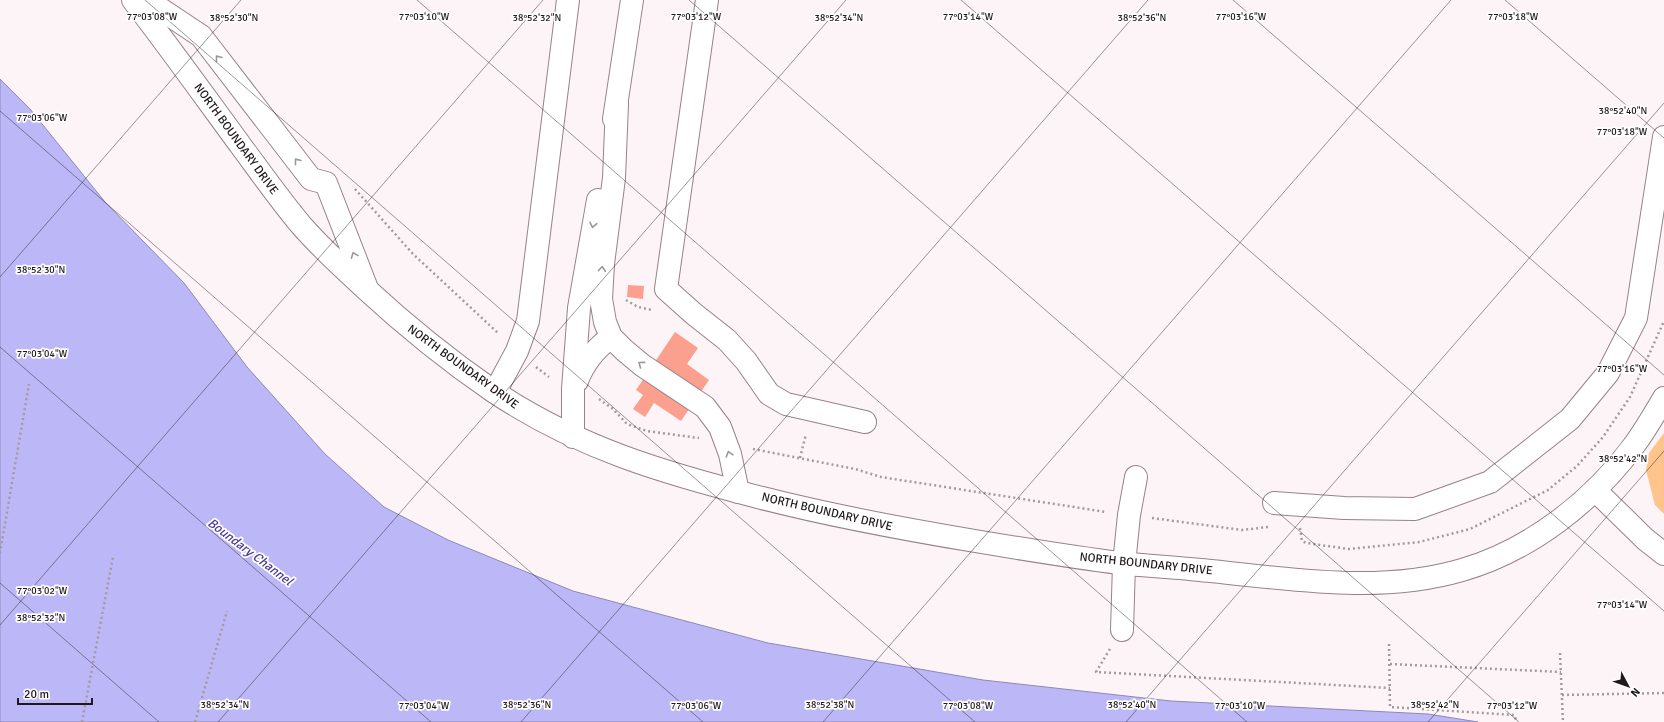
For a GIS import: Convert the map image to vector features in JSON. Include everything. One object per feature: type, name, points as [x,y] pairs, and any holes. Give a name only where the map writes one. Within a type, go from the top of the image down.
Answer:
[{"type":"street","name":"NORTH BOUNDARY DRIVE","points":[[133,0],[299,223],[317,243],[422,339],[495,392],[522,409],[573,437],[594,447],[662,471],[738,492],[844,518],[1052,554],[1124,564],[1345,582],[1378,584],[1408,582],[1439,576],[1468,568],[1496,557],[1548,528],[1574,509],[1618,466],[1636,443],[1664,398]]},
{"type":"street","points":[[147,0],[201,36],[311,179],[326,184],[368,291]]},
{"type":"street","points":[[495,392],[517,351],[528,321],[568,0]]},
{"type":"street","points":[[573,437],[573,389],[579,308],[589,243],[617,104],[632,0]]},
{"type":"street","points":[[707,0],[666,289],[694,314],[727,340],[746,361],[769,394],[786,404],[865,422]]},
{"type":"street","points":[[617,104],[614,178],[600,299],[605,322],[611,337],[642,365],[705,408],[720,427],[730,454],[738,492]]},
{"type":"street","points":[[1274,503],[1344,508],[1415,509],[1490,482],[1570,419],[1608,373],[1636,318],[1664,137]]},
{"type":"street","points":[[573,389],[582,368],[598,347],[611,337]]},
{"type":"street","points":[[1122,630],[1124,564],[1129,515],[1136,477]]},
{"type":"street","points":[[1595,490],[1645,539],[1664,554]]},
{"type":"path","points":[[352,186],[413,254],[530,363],[552,380]]},
{"type":"path","points":[[0,553],[29,384]]},
{"type":"path","points":[[599,399],[627,424],[647,431],[691,437],[809,461],[855,468],[881,477],[1129,515]]},
{"type":"path","points":[[82,722],[113,557]]},
{"type":"path","points":[[195,722],[227,611]]},
{"type":"path","points":[[1389,644],[1390,707],[1514,715],[1517,722]]},
{"type":"path","points":[[1560,653],[1563,722]]},
{"type":"path","points":[[1390,664],[1561,672]]},
{"type":"path","points":[[1096,672],[1390,688]]},
{"type":"path","points":[[1562,696],[1664,693]]},
{"type":"shaded area","points":[[1664,433],[1664,514],[1655,505],[1646,470],[1649,453]]},
{"type":"water","name":"Boundary Channel","points":[[0,79],[30,109],[105,202],[184,283],[247,367],[325,454],[384,507],[448,540],[573,591],[768,643],[983,680],[1171,701],[1428,714],[1478,722],[0,722]]},
{"type":"building","points":[[628,285],[644,286],[643,299],[627,297]]},
{"type":"building","points":[[675,332],[698,348],[687,364],[709,380],[681,421],[654,403],[645,417],[633,409],[643,395],[636,390]]}]
